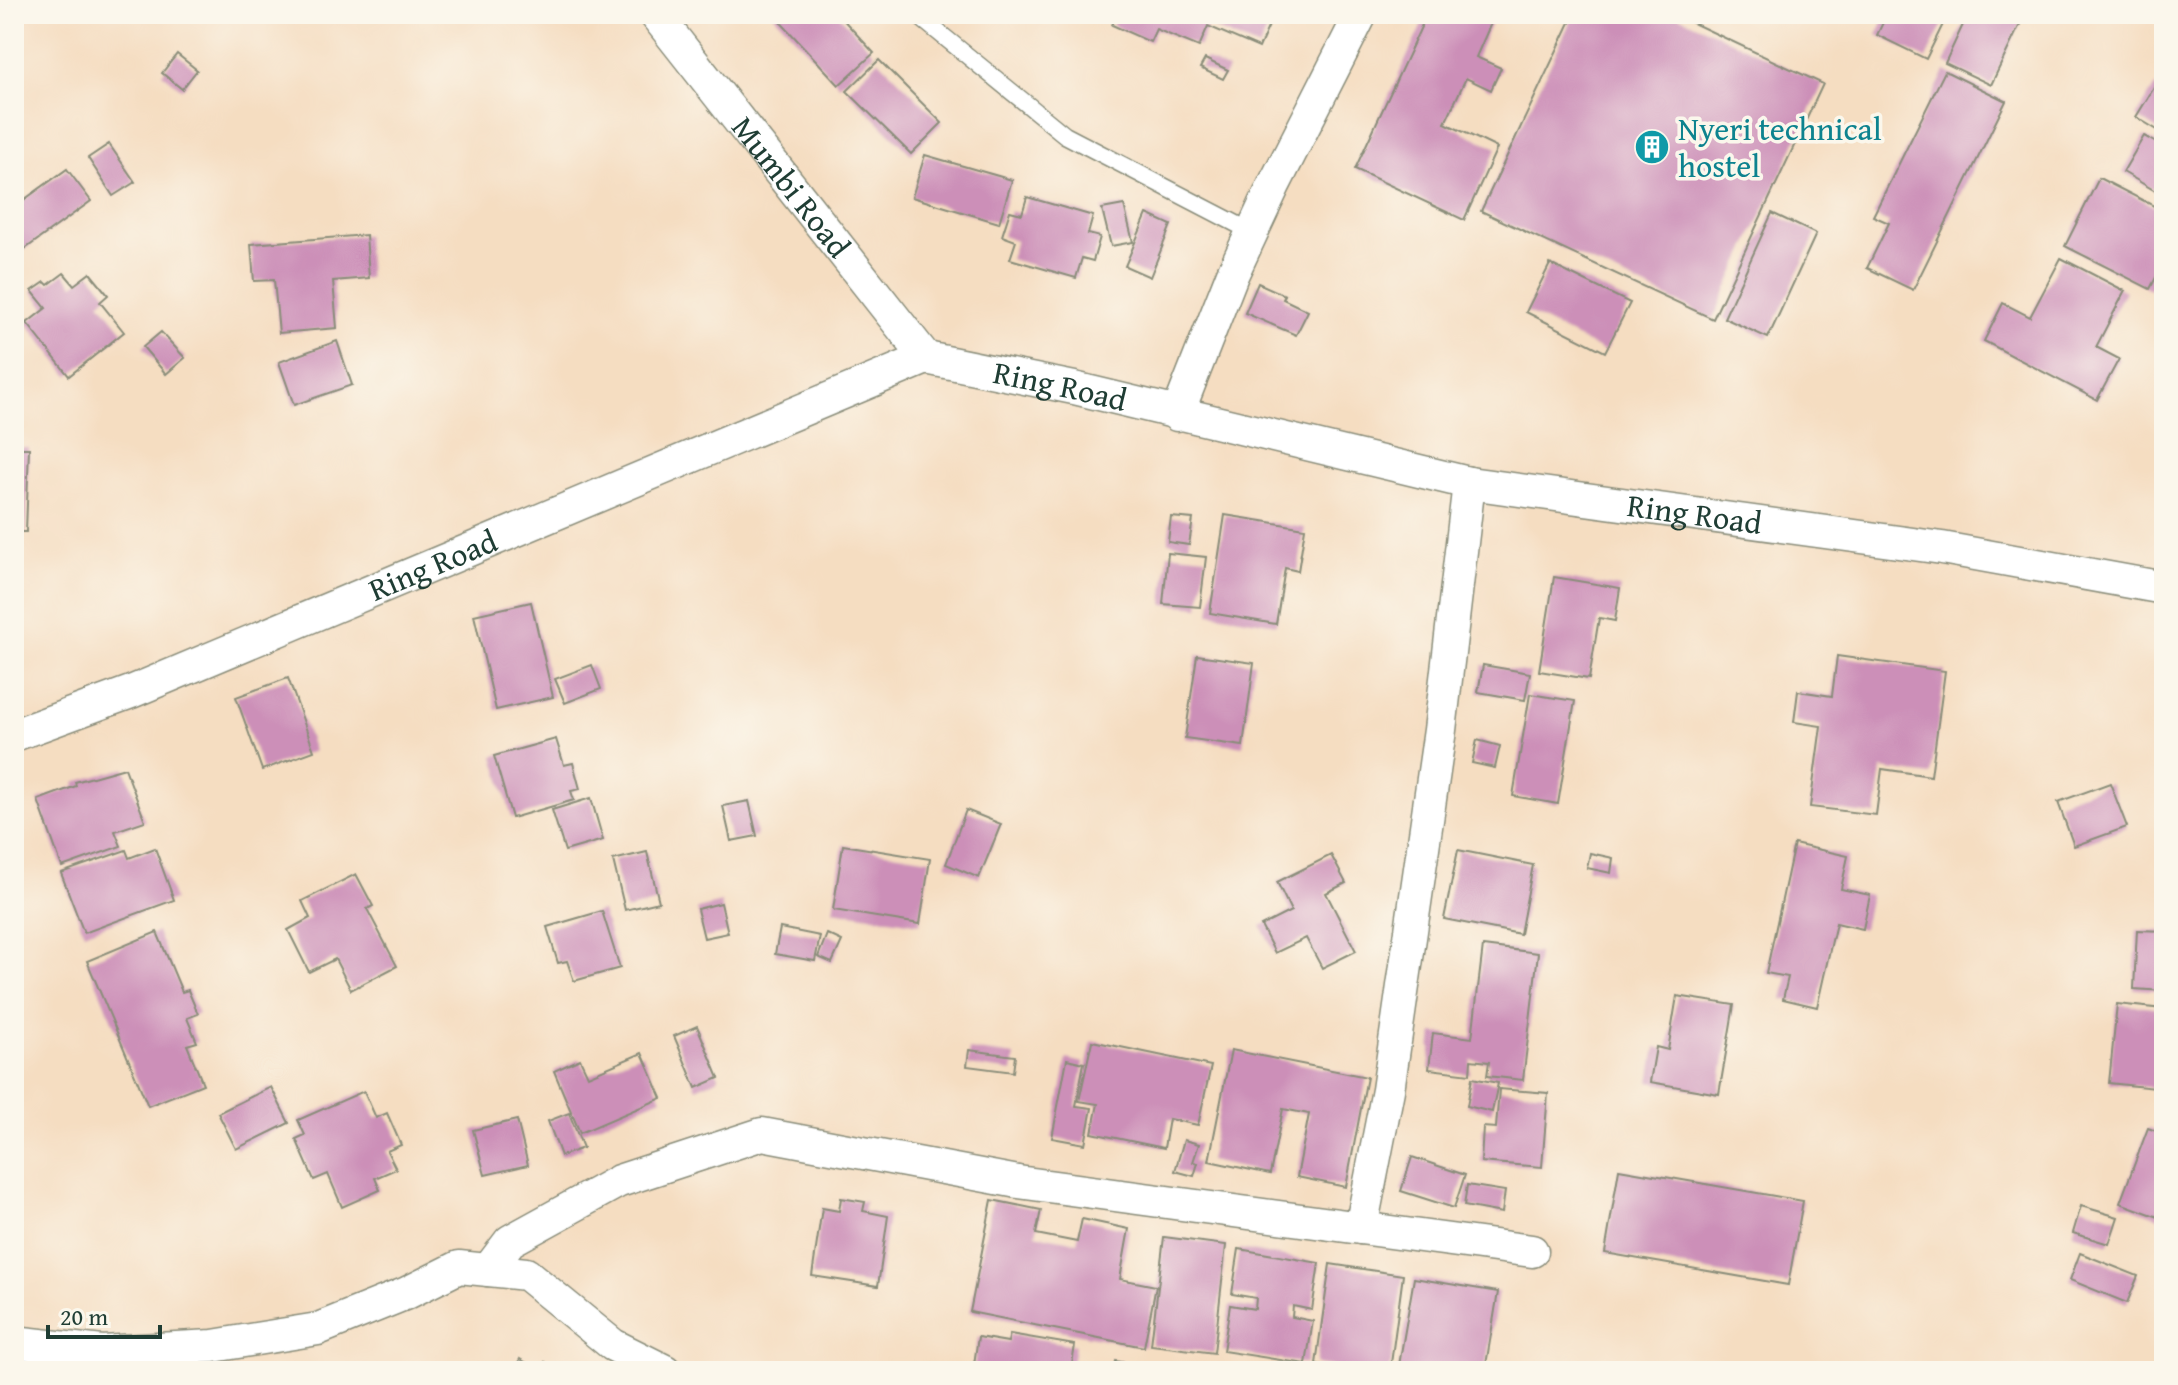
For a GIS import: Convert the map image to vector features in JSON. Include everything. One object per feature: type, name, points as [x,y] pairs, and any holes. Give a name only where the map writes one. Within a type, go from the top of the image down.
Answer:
[{"type":"street","name":"Mumbi Road","points":[[655,14],[926,358]]},
{"type":"street","points":[[1177,415],[1232,275],[1361,14]]},
{"type":"street","name":"Ring Road","points":[[14,735],[131,692],[926,358],[1074,388],[1469,483],[1942,548],[2164,588]]},
{"type":"street","points":[[1361,1228],[1388,1090],[1440,730],[1469,483]]},
{"type":"street","points":[[488,1270],[510,1241],[619,1181],[762,1134],[1018,1182],[1532,1251]]},
{"type":"street","points":[[14,1342],[102,1352],[213,1346],[318,1329],[407,1293],[459,1267],[526,1274],[613,1345],[665,1371]]},
{"type":"lane","points":[[916,14],[1065,135],[1252,232]]},
{"type":"building","points":[[773,14],[838,14],[874,53],[839,85]]},
{"type":"building","points":[[1117,14],[1274,14],[1259,48],[1208,26],[1199,47],[1156,29],[1150,42],[1112,25]]},
{"type":"building","points":[[1427,14],[1495,14],[1476,57],[1501,68],[1491,90],[1466,78],[1445,123],[1497,148],[1464,220],[1355,169]]},
{"type":"building","name":"Nyeri technical hostel","points":[[1574,14],[1674,14],[1823,84],[1713,319],[1481,211]]},
{"type":"building","points":[[1887,14],[1948,14],[1926,59],[1877,35]]},
{"type":"building","points":[[1968,14],[2025,14],[1991,85],[1945,63]]},
{"type":"building","points":[[177,54],[197,70],[182,89],[162,73]]},
{"type":"building","points":[[1205,59],[1228,70],[1223,79],[1200,68]]},
{"type":"building","points":[[879,60],[942,123],[911,154],[847,91]]},
{"type":"building","points":[[1945,71],[2006,101],[1913,290],[1867,268],[1889,223],[1873,216]]},
{"type":"building","points":[[2155,86],[2164,91],[2164,134],[2136,117]]},
{"type":"building","points":[[2144,136],[2164,147],[2164,196],[2123,172]]},
{"type":"building","points":[[109,144],[135,182],[113,196],[88,158]]},
{"type":"building","points":[[925,155],[1012,180],[999,223],[912,197]]},
{"type":"building","points":[[67,169],[91,201],[14,257],[14,207]]},
{"type":"building","points":[[2099,178],[2164,211],[2164,262],[2150,289],[2065,246]]},
{"type":"building","points":[[1027,197],[1093,216],[1088,234],[1100,237],[1093,261],[1082,258],[1076,278],[1010,259],[1016,241],[1002,236],[1010,211],[1022,214]]},
{"type":"building","points":[[1124,205],[1133,242],[1111,246],[1102,209]]},
{"type":"building","points":[[1772,213],[1816,234],[1768,338],[1724,318]]},
{"type":"building","points":[[1147,214],[1171,225],[1150,277],[1125,266]]},
{"type":"building","points":[[366,235],[369,278],[333,281],[337,328],[279,333],[274,280],[254,281],[251,244]]},
{"type":"building","points":[[2061,258],[2125,291],[2096,347],[2119,359],[2097,400],[1984,341],[2003,303],[2030,317]]},
{"type":"building","points":[[1550,264],[1630,303],[1605,352],[1526,312]]},
{"type":"building","points":[[64,273],[74,285],[90,273],[108,295],[100,302],[124,332],[69,376],[27,323],[46,308],[32,291],[45,282],[48,285]]},
{"type":"building","points":[[1258,283],[1285,295],[1283,299],[1308,311],[1296,335],[1245,313]]},
{"type":"building","points":[[161,332],[185,358],[166,374],[143,347]]},
{"type":"building","points":[[337,341],[352,385],[294,405],[279,362]]},
{"type":"building","points":[[14,448],[29,448],[26,532],[14,532]]},
{"type":"building","points":[[1225,515],[1305,528],[1298,571],[1285,568],[1276,624],[1210,613]]},
{"type":"building","points":[[1171,517],[1193,519],[1189,545],[1168,542]]},
{"type":"building","points":[[1168,553],[1206,557],[1200,607],[1163,604]]},
{"type":"building","points":[[1554,577],[1620,588],[1615,621],[1599,618],[1589,679],[1539,671]]},
{"type":"building","points":[[531,602],[553,697],[496,710],[474,615]]},
{"type":"building","points":[[1197,655],[1254,663],[1243,746],[1185,738]]},
{"type":"building","points":[[1837,656],[1945,671],[1931,776],[1882,769],[1876,815],[1810,807],[1821,726],[1794,722],[1798,691],[1832,696]]},
{"type":"building","points":[[592,665],[601,689],[565,703],[555,679]]},
{"type":"building","points":[[1483,665],[1530,673],[1525,700],[1478,692]]},
{"type":"building","points":[[288,678],[314,751],[262,770],[236,697]]},
{"type":"building","points":[[1530,694],[1575,701],[1558,804],[1513,796]]},
{"type":"building","points":[[556,739],[564,765],[573,763],[580,789],[571,791],[574,800],[512,818],[494,756]]},
{"type":"building","points":[[1477,740],[1500,746],[1495,768],[1472,763]]},
{"type":"building","points":[[125,768],[145,821],[115,831],[121,846],[62,867],[38,800],[76,786],[75,782]]},
{"type":"building","points":[[2110,783],[2127,827],[2074,846],[2058,802]]},
{"type":"building","points":[[591,798],[603,840],[565,851],[552,810]]},
{"type":"building","points":[[749,801],[757,836],[731,841],[723,806]]},
{"type":"building","points":[[966,810],[1001,824],[979,878],[946,864]]},
{"type":"building","points":[[1794,844],[1848,856],[1841,889],[1870,895],[1863,929],[1836,923],[1817,1007],[1783,999],[1788,977],[1766,973]]},
{"type":"building","points":[[843,845],[930,859],[920,924],[833,910]]},
{"type":"building","points":[[155,848],[174,900],[84,933],[61,873],[126,850],[129,858]]},
{"type":"building","points":[[1458,850],[1533,865],[1520,934],[1444,919]]},
{"type":"building","points":[[647,852],[659,902],[625,910],[613,860]]},
{"type":"building","points":[[1590,853],[1613,858],[1611,873],[1587,868]]},
{"type":"building","points":[[1331,855],[1346,883],[1326,893],[1356,951],[1322,968],[1306,938],[1275,953],[1261,926],[1291,911],[1277,882]]},
{"type":"building","points":[[356,874],[373,906],[367,909],[397,966],[351,990],[335,959],[309,972],[288,930],[310,918],[302,901]]},
{"type":"building","points":[[721,903],[728,933],[704,938],[697,909]]},
{"type":"building","points":[[602,911],[620,968],[574,981],[567,961],[558,963],[547,927]]},
{"type":"building","points":[[780,928],[820,936],[815,961],[775,954]]},
{"type":"building","points":[[2137,930],[2164,931],[2164,991],[2134,989]]},
{"type":"building","points":[[157,932],[182,992],[188,990],[198,1014],[187,1018],[197,1042],[187,1045],[203,1084],[148,1106],[87,961]]},
{"type":"building","points":[[827,934],[842,941],[832,963],[818,957]]},
{"type":"building","points":[[1483,946],[1538,953],[1523,1080],[1487,1076],[1489,1062],[1471,1060],[1470,1074],[1429,1069],[1433,1033],[1472,1038]]},
{"type":"building","points":[[1677,996],[1734,1005],[1719,1094],[1650,1082],[1656,1047],[1668,1050]]},
{"type":"building","points":[[2117,1004],[2163,1009],[2155,1088],[2109,1083]]},
{"type":"building","points":[[697,1026],[719,1078],[696,1088],[674,1036]]},
{"type":"building","points":[[1092,1041],[1211,1066],[1198,1125],[1169,1119],[1164,1148],[1092,1133],[1098,1104],[1079,1101]]},
{"type":"building","points":[[969,1050],[1015,1056],[1013,1072],[967,1066]]},
{"type":"building","points":[[1231,1050],[1367,1077],[1346,1187],[1297,1177],[1309,1114],[1283,1109],[1270,1174],[1209,1161]]},
{"type":"building","points":[[642,1053],[662,1098],[580,1133],[554,1071],[580,1059],[588,1076]]},
{"type":"building","points":[[1067,1059],[1084,1063],[1076,1106],[1092,1108],[1085,1144],[1052,1138]]},
{"type":"building","points":[[1472,1078],[1498,1083],[1492,1112],[1467,1106]]},
{"type":"building","points":[[271,1087],[289,1123],[236,1149],[218,1113]]},
{"type":"building","points":[[1499,1089],[1548,1093],[1542,1167],[1481,1162],[1483,1127],[1496,1128]]},
{"type":"building","points":[[364,1091],[376,1118],[387,1113],[401,1145],[387,1151],[396,1169],[375,1178],[380,1190],[342,1207],[328,1174],[314,1180],[296,1139],[305,1135],[298,1120]]},
{"type":"building","points":[[569,1113],[583,1148],[561,1156],[548,1121]]},
{"type":"building","points":[[517,1120],[528,1165],[485,1175],[473,1130]]},
{"type":"building","points":[[2148,1128],[2164,1134],[2164,1219],[2120,1203]]},
{"type":"building","points":[[1184,1140],[1199,1144],[1193,1162],[1198,1163],[1194,1176],[1175,1171]]},
{"type":"building","points":[[1412,1157],[1465,1175],[1454,1208],[1401,1191]]},
{"type":"building","points":[[1619,1169],[1803,1201],[1788,1285],[1605,1253]]},
{"type":"building","points":[[1467,1185],[1505,1191],[1502,1213],[1464,1206]]},
{"type":"building","points":[[841,1198],[865,1202],[863,1211],[888,1216],[878,1286],[812,1276],[822,1208],[839,1211]]},
{"type":"building","points":[[992,1200],[1041,1210],[1036,1234],[1077,1242],[1082,1219],[1129,1229],[1120,1279],[1156,1286],[1144,1347],[970,1312]]},
{"type":"building","points":[[2081,1206],[2118,1217],[2109,1244],[2073,1233]]},
{"type":"building","points":[[1164,1237],[1226,1245],[1214,1353],[1151,1345]]},
{"type":"building","points":[[1239,1249],[1319,1263],[1312,1310],[1293,1306],[1292,1317],[1313,1321],[1306,1364],[1223,1351],[1230,1305],[1255,1309],[1256,1298],[1232,1294]]},
{"type":"building","points":[[2080,1253],[2138,1276],[2127,1303],[2070,1280]]},
{"type":"building","points":[[1330,1264],[1403,1275],[1390,1371],[1362,1371],[1316,1364]]},
{"type":"building","points":[[1414,1278],[1498,1292],[1485,1371],[1398,1371]]},
{"type":"building","points":[[1010,1334],[1075,1345],[1071,1371],[973,1371],[978,1337],[1008,1342]]},
{"type":"building","points":[[520,1359],[541,1371],[514,1371]]},
{"type":"building","points":[[1116,1361],[1142,1366],[1141,1371],[1114,1371]]},
{"type":"building","points":[[545,1362],[562,1371],[541,1371]]},
{"type":"place","name":"Nyeri technical hostel","points":[[1652,147]]}]
